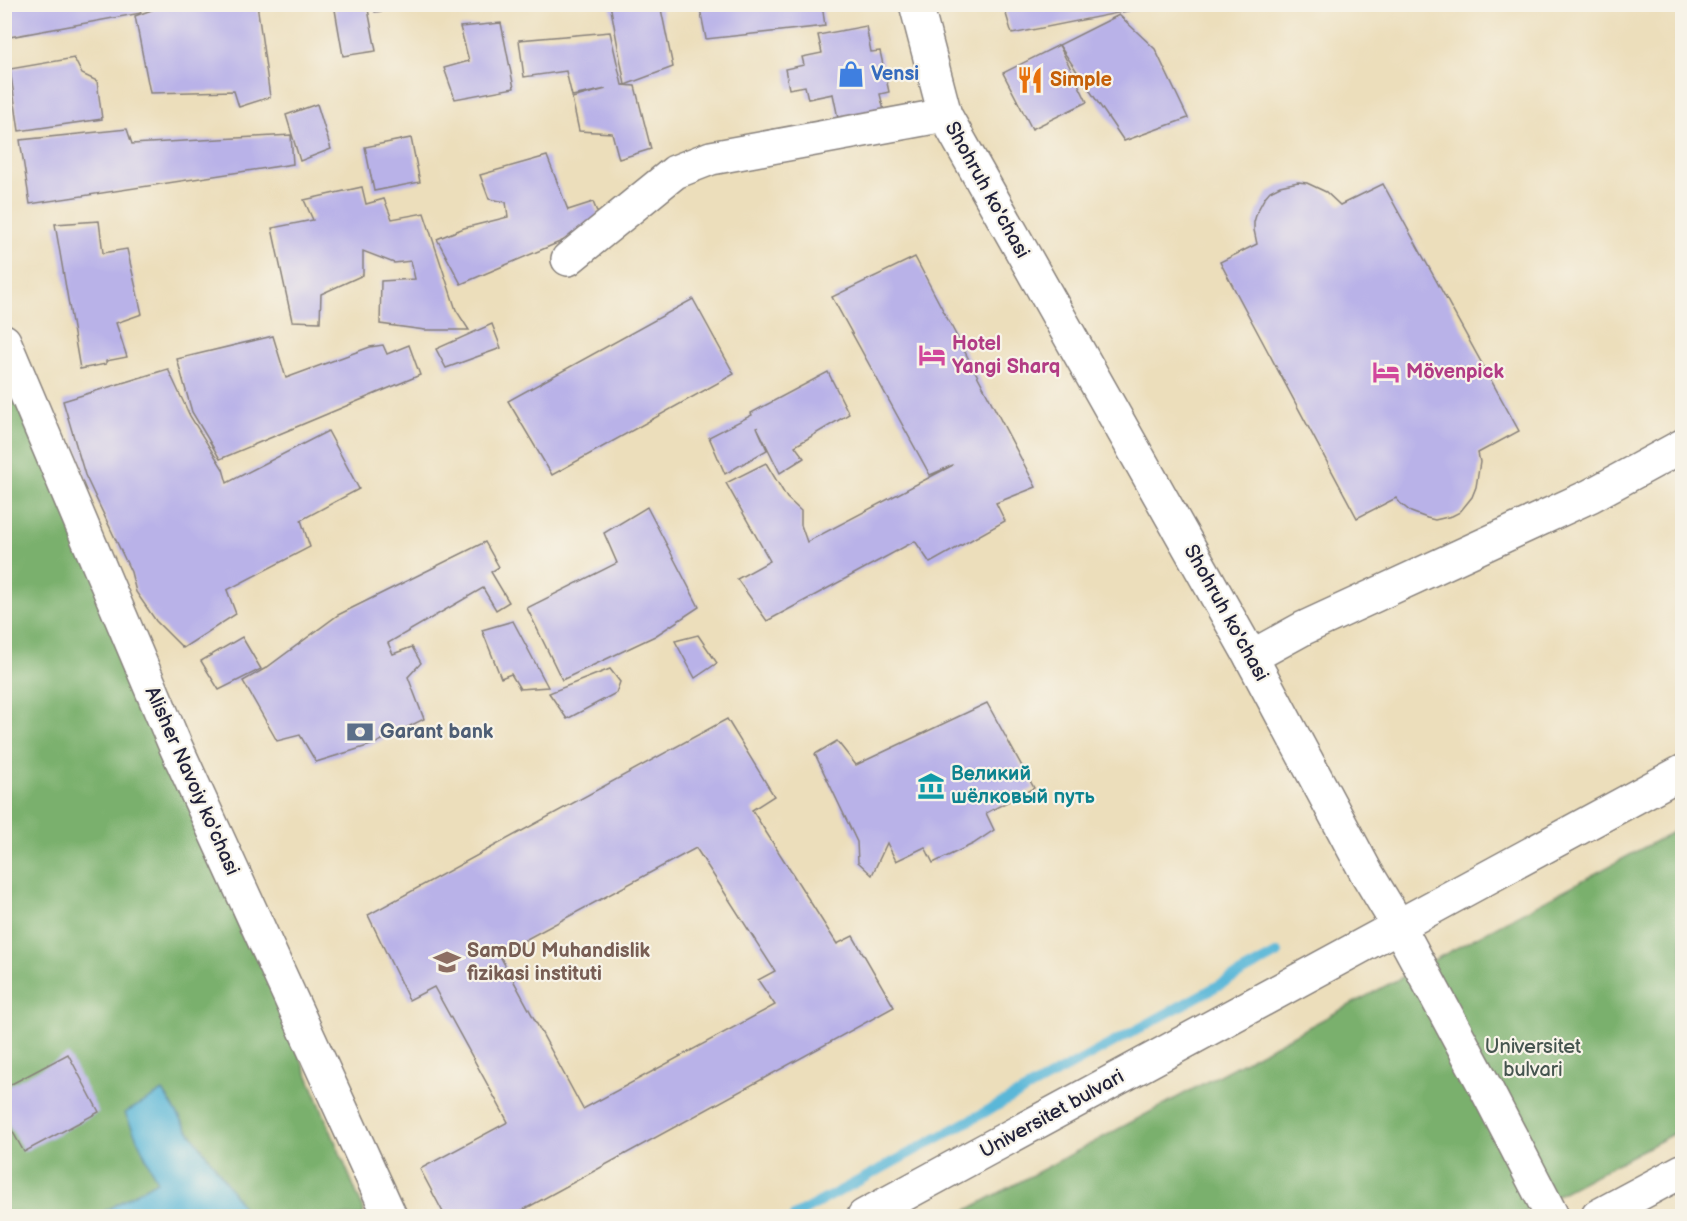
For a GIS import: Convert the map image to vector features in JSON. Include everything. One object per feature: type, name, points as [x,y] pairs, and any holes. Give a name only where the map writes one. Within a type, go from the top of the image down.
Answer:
[{"type":"main road","name":"Shohruh ko'chasi","points":[[916,4],[945,116],[1251,657],[1366,872],[1481,1079],[1552,1216]]},
{"type":"main road","points":[[568,260],[675,172],[702,161],[945,116]]},
{"type":"main road","name":"Alisher Navoiy ko'chasi","points":[[4,341],[175,745],[390,1216]]},
{"type":"main road","points":[[1251,657],[1304,628],[1590,496],[1683,446]]},
{"type":"main road","name":"Universitet bulvari","points":[[864,1216],[1683,772]]},
{"type":"main road","points":[[1598,1216],[1683,1171]]},
{"type":"green space","points":[[4,343],[364,1211],[362,1216],[5,1216]]},
{"type":"green space","name":"Universitet bulvari","points":[[1682,827],[1682,1129],[1518,1216],[956,1216]]},
{"type":"water","points":[[163,1091],[248,1216],[96,1216],[157,1181],[125,1113]]},
{"type":"building","points":[[4,4],[139,4],[141,13],[4,38]]},
{"type":"building","points":[[168,4],[257,4],[270,97],[239,107],[234,91],[150,93],[135,16]]},
{"type":"building","points":[[334,4],[367,4],[376,51],[343,56]]},
{"type":"building","points":[[373,4],[423,4],[423,6],[375,12]]},
{"type":"building","points":[[610,4],[660,4],[673,67],[625,85]]},
{"type":"building","points":[[699,4],[822,4],[825,26],[706,39]]},
{"type":"building","points":[[1003,4],[1153,4],[1153,6],[1012,34]]},
{"type":"building","points":[[1119,15],[1155,49],[1188,118],[1124,141],[1059,45]]},
{"type":"building","points":[[501,23],[514,88],[455,99],[444,68],[469,61],[460,27]]},
{"type":"building","points":[[866,26],[871,52],[880,51],[889,92],[880,94],[885,115],[839,123],[833,94],[808,99],[805,86],[789,89],[785,69],[804,65],[802,57],[822,53],[818,35]]},
{"type":"building","points":[[610,32],[622,85],[635,86],[651,149],[619,159],[612,133],[579,131],[572,98],[606,89],[572,96],[566,71],[524,77],[519,40]]},
{"type":"building","points":[[1059,45],[1087,102],[1032,129],[1003,73]]},
{"type":"building","points":[[74,58],[82,74],[97,81],[102,119],[19,131],[10,69]]},
{"type":"building","points":[[317,104],[331,149],[300,161],[286,115]]},
{"type":"building","points":[[127,129],[132,144],[291,135],[293,164],[30,204],[20,140]]},
{"type":"building","points":[[411,138],[420,182],[374,191],[365,147]]},
{"type":"building","points":[[547,156],[568,210],[593,202],[602,224],[461,284],[437,239],[464,228],[508,217],[506,202],[489,199],[480,175]]},
{"type":"building","points":[[1298,182],[1307,183],[1326,192],[1340,205],[1383,184],[1519,431],[1478,453],[1480,462],[1472,497],[1460,512],[1452,516],[1435,520],[1427,518],[1411,512],[1396,498],[1357,518],[1220,262],[1257,244],[1254,222],[1265,197],[1270,191],[1280,186]]},
{"type":"building","points":[[362,187],[366,204],[384,199],[392,219],[424,213],[456,310],[469,330],[425,330],[380,324],[381,281],[415,279],[411,261],[394,263],[363,251],[363,275],[321,294],[320,322],[292,321],[272,228],[313,220],[304,200]]},
{"type":"building","points":[[99,221],[103,253],[127,249],[142,314],[116,323],[127,357],[80,369],[55,224]]},
{"type":"building","points":[[915,257],[1036,487],[996,503],[1005,521],[930,563],[915,541],[767,621],[737,579],[770,561],[726,483],[766,463],[787,498],[801,511],[801,525],[807,542],[953,465],[930,475],[832,297]]},
{"type":"building","points":[[693,299],[734,374],[552,475],[508,401]]},
{"type":"building","points":[[492,324],[501,348],[446,368],[436,349]]},
{"type":"building","points":[[273,336],[286,378],[370,347],[383,345],[387,354],[409,345],[420,375],[220,459],[192,412],[177,359]]},
{"type":"building","points":[[168,369],[190,416],[223,469],[227,483],[328,431],[359,489],[301,520],[310,547],[227,590],[236,614],[183,648],[156,621],[136,592],[131,572],[85,475],[63,401]]},
{"type":"building","points":[[828,372],[849,414],[795,446],[804,458],[780,473],[757,427],[767,450],[725,474],[709,437]]},
{"type":"building","points":[[647,507],[699,607],[655,636],[562,680],[527,608],[617,563],[604,533]]},
{"type":"building","points":[[485,542],[499,567],[491,572],[509,602],[496,610],[483,588],[388,643],[393,654],[412,647],[421,663],[408,677],[424,719],[374,744],[316,762],[300,735],[277,741],[243,681],[266,668],[338,615]]},
{"type":"building","points":[[513,621],[548,687],[520,689],[511,674],[501,678],[482,630]]},
{"type":"building","points":[[698,635],[717,663],[695,678],[675,641]]},
{"type":"building","points":[[242,637],[261,669],[219,690],[201,661]]},
{"type":"building","points":[[610,669],[620,682],[616,693],[567,719],[549,693]]},
{"type":"building","points":[[987,703],[1034,788],[986,813],[994,830],[973,844],[933,863],[925,847],[896,861],[887,843],[872,875],[858,862],[857,842],[815,754],[837,741],[856,765]]},
{"type":"building","name":"SamDU Muhandislik fizikasi instituti","points":[[727,719],[774,796],[752,810],[837,944],[853,936],[894,1007],[512,1216],[445,1216],[420,1169],[508,1122],[434,987],[409,1000],[368,915]],"holes":[[[696,848],[775,971],[758,980],[775,1005],[583,1109],[499,954]]]},
{"type":"building","points":[[68,1054],[99,1112],[24,1152],[4,1116],[4,1088]]},
{"type":"waterway","points":[[794,1216],[1278,953]]},
{"type":"place","name":"Vensi","points":[[851,74]]},
{"type":"place","name":"Simple","points":[[1030,80]]},
{"type":"place","name":"Hotel Yangi Sharq","points":[[932,355]]},
{"type":"place","name":"Mövenpick","points":[[1386,372]]},
{"type":"place","name":"Garant bank","points":[[360,732]]},
{"type":"place","name":"Великий шёлковый путь","points":[[931,786]]},
{"type":"place","name":"SamDU Muhandislik fizikasi instituti","points":[[447,962]]}]
